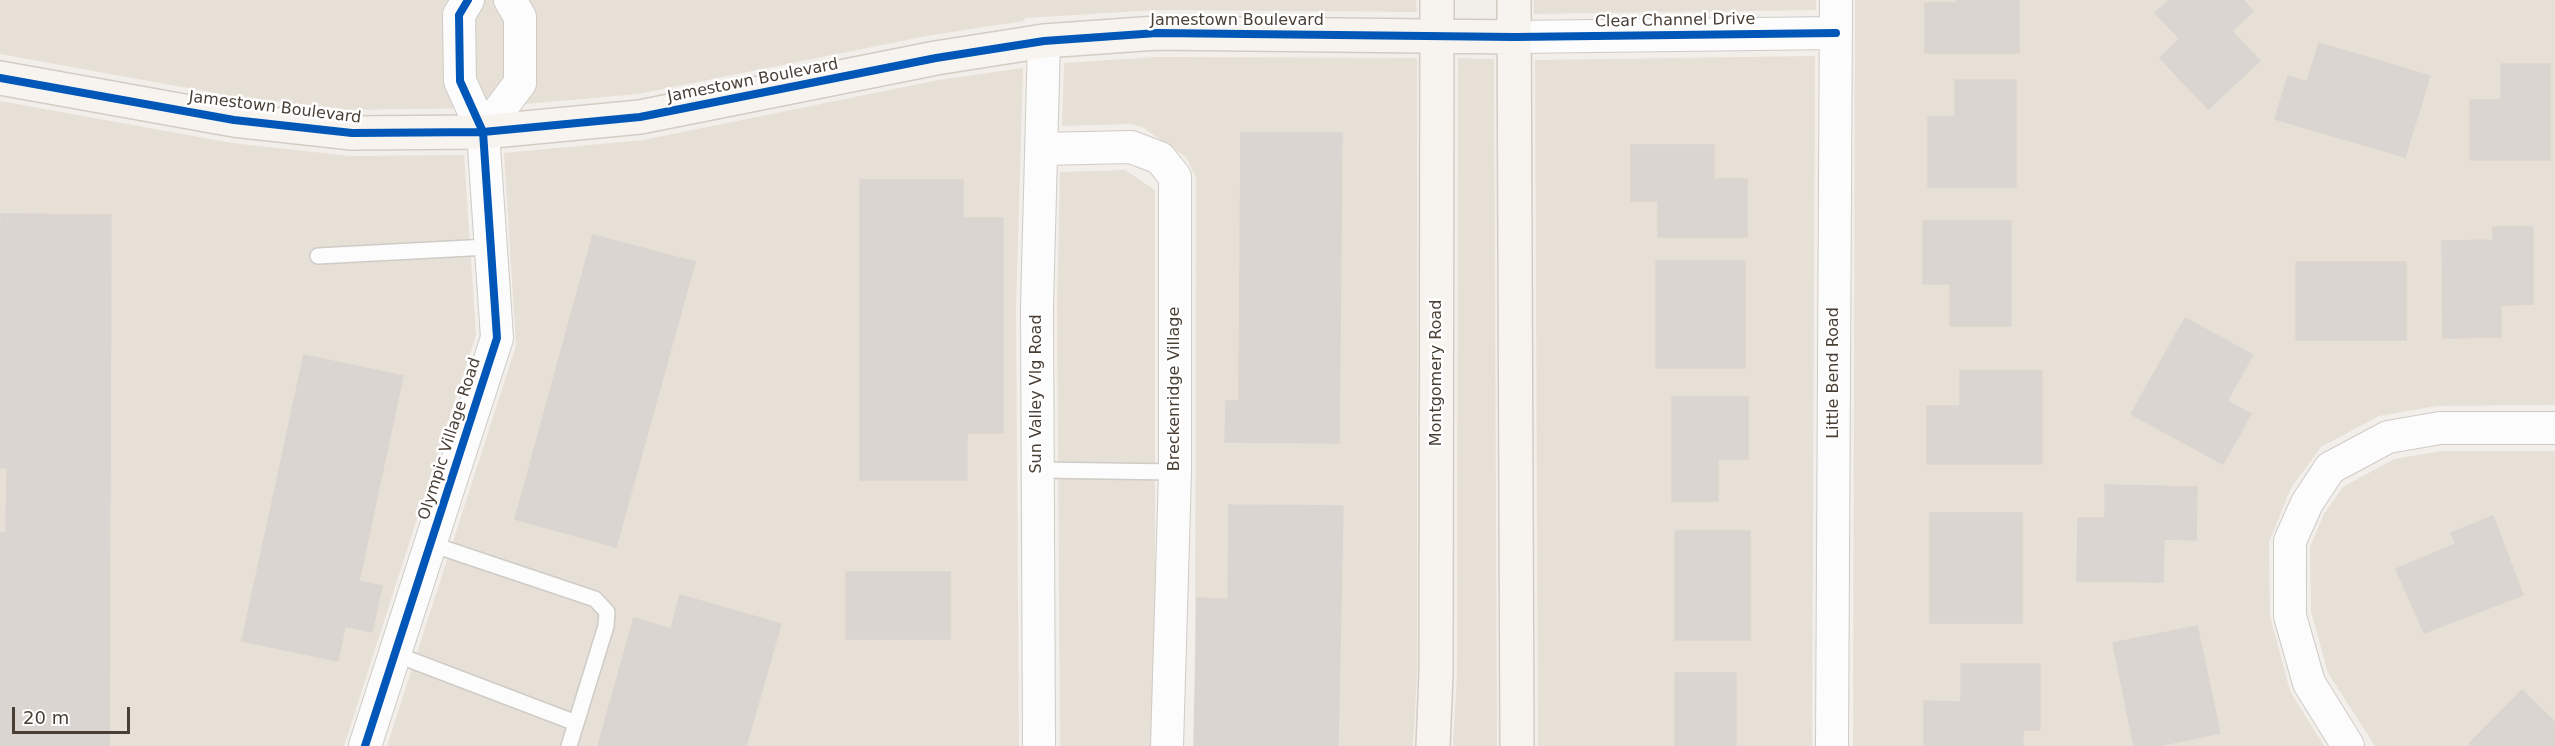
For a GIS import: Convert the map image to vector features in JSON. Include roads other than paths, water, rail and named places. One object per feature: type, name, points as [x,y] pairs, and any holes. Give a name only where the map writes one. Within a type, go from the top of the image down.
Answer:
[{"type":"street","points":[[468,0],[459,15],[460,81],[483,132],[520,83],[520,17],[510,0]]},
{"type":"street","name":"Montgomery Road","points":[[1433,746],[1436,674],[1437,0]]},
{"type":"street","points":[[1514,0],[1517,746]]},
{"type":"street","name":"Little Bend Road","points":[[1832,746],[1836,0]]},
{"type":"street","name":"Jamestown Boulevard","points":[[0,78],[246,122],[352,133],[483,132],[640,117],[936,58],[1044,41],[1157,33],[1515,37]]},
{"type":"street","name":"Clear Channel Drive","points":[[1515,37],[1836,33]]},
{"type":"street","name":"Sun Valley Vlg Road","points":[[1039,746],[1037,306],[1044,41]]},
{"type":"street","name":"Olympic Village Road","points":[[365,746],[496,338],[488,247],[483,132]]},
{"type":"street","name":"Breckenridge Village","points":[[1041,149],[1131,147],[1160,158],[1175,177],[1175,472],[1167,746]]},
{"type":"street","points":[[2348,746],[2309,683],[2290,616],[2290,541],[2307,502],[2330,468],[2388,437],[2440,428],[2555,428]]},
{"type":"lane","points":[[318,256],[488,247]]},
{"type":"lane","points":[[1037,470],[1175,472]]},
{"type":"lane","points":[[431,544],[595,598],[607,612],[606,626],[569,746]]},
{"type":"lane","points":[[395,654],[576,723]]}]
